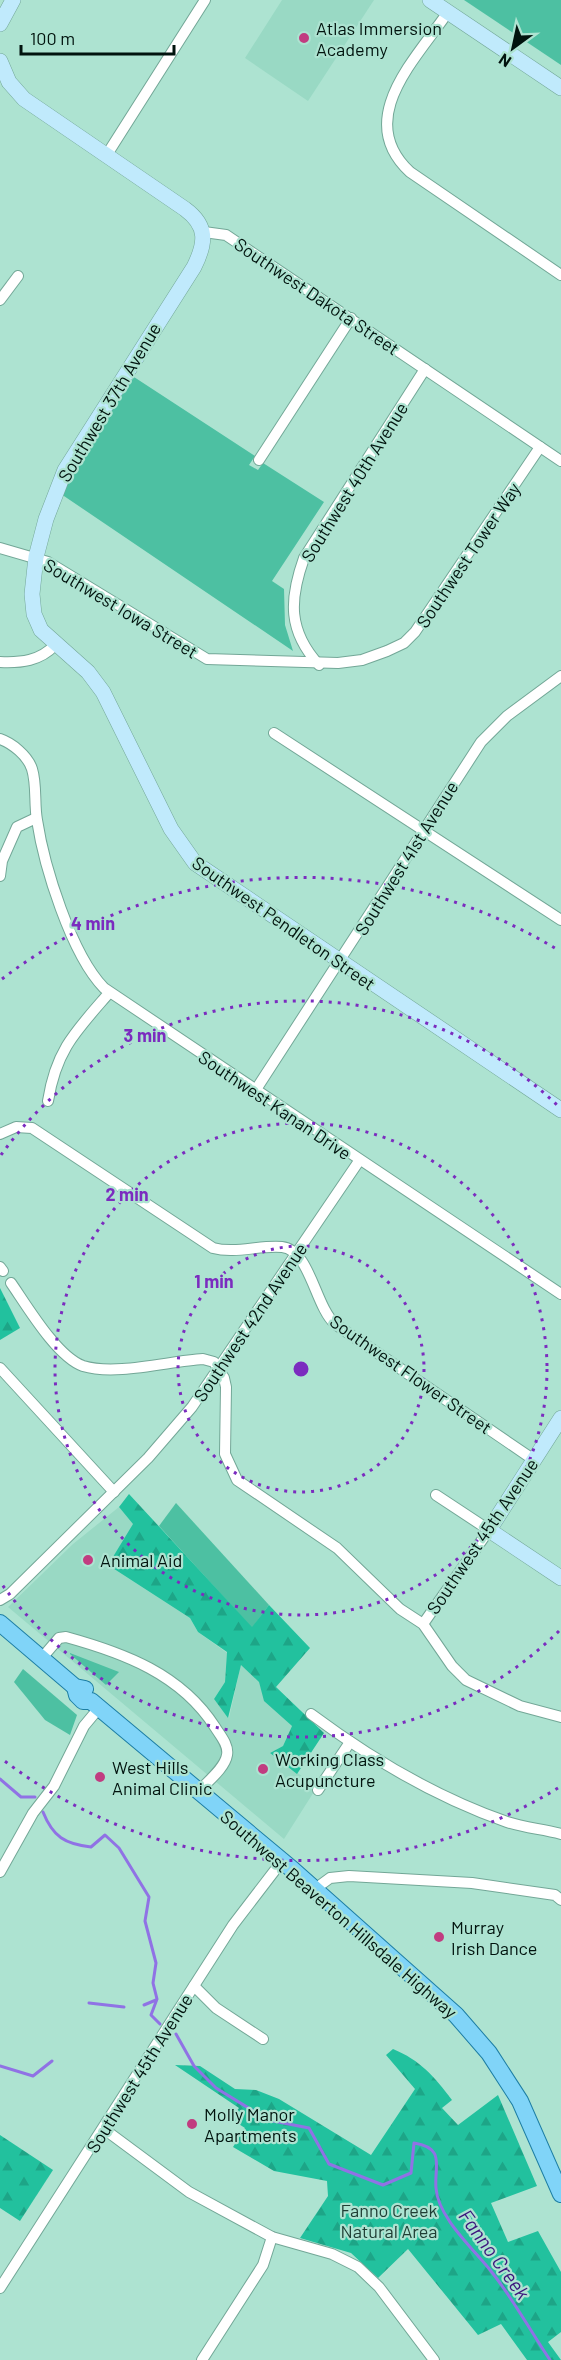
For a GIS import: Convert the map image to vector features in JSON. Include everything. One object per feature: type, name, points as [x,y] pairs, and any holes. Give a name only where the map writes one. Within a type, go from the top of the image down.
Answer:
[{"type":"main road","name":"Southwest Beaverton Hillsdale Highway","points":[[0,1623],[75,1687],[82,1687],[90,1693],[95,1704],[315,1889],[428,1988],[489,2053],[525,2111],[561,2194]]},
{"type":"street","points":[[0,24],[13,0]]},
{"type":"street","points":[[106,156],[204,0]]},
{"type":"street","points":[[430,0],[561,88]]},
{"type":"street","points":[[448,12],[394,92],[386,117],[385,132],[389,143],[395,155],[410,172],[561,275]]},
{"type":"street","points":[[0,61],[7,89],[190,213],[204,232]]},
{"type":"street","name":"Southwest Dakota Street","points":[[204,232],[226,235],[561,461]]},
{"type":"street","name":"Southwest 37th Avenue","points":[[55,645],[41,630],[34,614],[32,594],[36,557],[50,505],[65,470],[194,267],[204,243],[204,232]]},
{"type":"street","points":[[0,300],[18,276]]},
{"type":"street","points":[[259,460],[351,318]]},
{"type":"street","name":"Southwest 40th Avenue","points":[[319,665],[304,648],[294,618],[294,592],[301,566],[311,543],[425,369]]},
{"type":"street","name":"Southwest Tower Way","points":[[207,658],[319,665],[362,660],[404,643],[415,632],[540,447]]},
{"type":"street","name":"Southwest Iowa Street","points":[[0,548],[48,562],[207,658]]},
{"type":"street","points":[[0,662],[23,662],[36,658],[47,653],[55,645]]},
{"type":"street","name":"Southwest Pendleton Street","points":[[55,645],[88,672],[104,692],[171,829],[190,858],[208,874],[561,1110]]},
{"type":"street","name":"Southwest 41st Avenue","points":[[255,1091],[488,733],[561,676]]},
{"type":"street","points":[[274,733],[561,920]]},
{"type":"street","name":"Southwest Kanan Drive","points":[[0,739],[22,754],[32,769],[36,818],[50,883],[77,944],[96,978],[109,993],[561,1294]]},
{"type":"street","points":[[0,876],[8,842],[17,826],[36,818]]},
{"type":"street","points":[[48,1101],[51,1080],[62,1052],[109,993]]},
{"type":"street","points":[[0,1134],[16,1127],[32,1128],[213,1248],[224,1250],[281,1247],[296,1254]]},
{"type":"street","name":"Southwest 42nd Avenue","points":[[0,1600],[26,1579],[114,1492],[176,1426],[220,1369],[359,1161]]},
{"type":"street","name":"Southwest Flower Street","points":[[296,1254],[308,1272],[322,1308],[335,1324],[534,1460]]},
{"type":"street","points":[[11,1283],[64,1353],[83,1366],[109,1368],[203,1359],[214,1362],[220,1369],[226,1387],[225,1454],[237,1480],[337,1548],[400,1609],[423,1624],[452,1666],[466,1680],[520,1706],[561,1717]]},
{"type":"street","points":[[0,1368],[114,1492]]},
{"type":"street","name":"Southwest 45th Avenue","points":[[423,1624],[489,1530],[534,1460],[556,1434],[561,1418]]},
{"type":"street","points":[[436,1495],[561,1578]]},
{"type":"street","points":[[41,1659],[54,1643],[66,1637],[141,1663],[182,1689],[210,1719],[227,1747],[226,1760],[199,1791]]},
{"type":"street","points":[[0,1872],[33,1813],[54,1786],[95,1704]]},
{"type":"street","points":[[311,1714],[350,1742],[478,1810],[519,1825],[561,1834]]},
{"type":"street","points":[[318,1790],[350,1742]]},
{"type":"street","name":"Southwest 45th Avenue","points":[[0,2288],[233,1925],[282,1861]]},
{"type":"street","points":[[315,1889],[330,1878],[349,1876],[472,1883],[559,1895]]},
{"type":"street","points":[[194,1986],[216,2008],[263,2039]]},
{"type":"street","points":[[104,2129],[181,2187],[272,2237],[332,2254],[366,2273],[434,2360]]},
{"type":"street","points":[[202,2360],[263,2265],[272,2237]]},
{"type":"shaded area","name":"Atlas Immersion Academy","points":[[282,0],[374,0],[308,101],[245,58]]},
{"type":"shaded area","points":[[464,0],[561,0],[561,65]]},
{"type":"shaded area","points":[[134,377],[255,456],[249,465],[258,470],[263,463],[324,502],[272,581],[284,589],[285,625],[293,651],[61,494],[83,454]]},
{"type":"shaded area","points":[[176,1503],[269,1605],[252,1628],[159,1526]]},
{"type":"shaded area","points":[[119,1507],[134,1523],[108,1565],[190,1618],[198,1632],[227,1653],[225,1682],[214,1699],[229,1718],[241,1664],[259,1682],[265,1701],[292,1726],[283,1746],[270,1753],[317,1787],[284,1839],[8,1607],[73,1544]]},
{"type":"shaded area","points":[[70,1653],[119,1672],[106,1685]]},
{"type":"shaded area","points":[[23,1669],[77,1715],[70,1735],[45,1720],[14,1682]]},
{"type":"green space","points":[[0,1288],[20,1328],[0,1340]]},
{"type":"green space","points":[[129,1494],[252,1627],[269,1605],[310,1648],[276,1687],[324,1733],[297,1774],[270,1753],[283,1746],[292,1726],[264,1701],[259,1682],[241,1665],[228,1718],[214,1699],[225,1682],[227,1652],[198,1632],[190,1618],[108,1565],[133,1524],[119,1507]]},
{"type":"green space","name":"Fanno Creek Natural Area","points":[[393,2049],[419,2064],[439,2084],[452,2100],[442,2108],[458,2125],[498,2095],[537,2186],[491,2203],[508,2242],[538,2231],[561,2272],[561,2332],[548,2342],[561,2360],[527,2360],[501,2324],[478,2335],[408,2249],[378,2278],[351,2253],[300,2238],[328,2196],[327,2181],[274,2171],[233,2147],[245,2128],[231,2119],[239,2108],[175,2065],[200,2066],[235,2089],[256,2090],[279,2099],[371,2155],[415,2089],[386,2055]]},
{"type":"green space","points":[[0,2135],[53,2170],[20,2221],[0,2208]]},
{"type":"waterway","name":"Fanno Creek","points":[[0,1779],[21,1797],[35,1797]]},
{"type":"waterway","name":"Fanno Creek","points":[[43,1812],[51,1828],[61,1838],[74,1844],[91,1847],[105,1835],[119,1848],[149,1897],[145,1921],[156,1963],[153,1983],[157,1999],[151,2015],[160,2024]]},
{"type":"waterway","points":[[144,2005],[156,2000]]},
{"type":"waterway","points":[[89,2003],[124,2007]]},
{"type":"waterway","name":"Fanno Creek","points":[[176,2034],[194,2066],[216,2088],[268,2120],[309,2128],[329,2164],[383,2185],[411,2173],[414,2143],[431,2149],[436,2159],[438,2200],[444,2211],[459,2234],[502,2285],[550,2360]]},
{"type":"waterway","points":[[0,2066],[33,2076],[52,2061]]},
{"type":"place","name":"Atlas Immersion Academy","points":[[304,38]]},
{"type":"place","name":"Animal Aid","points":[[88,1560]]},
{"type":"place","name":"Working Class Acupuncture","points":[[263,1769]]},
{"type":"place","name":"West Hills Animal Clinic","points":[[100,1777]]},
{"type":"place","name":"Murray Irish Dance","points":[[439,1937]]},
{"type":"place","name":"Molly Manor Apartments","points":[[192,2124]]}]
